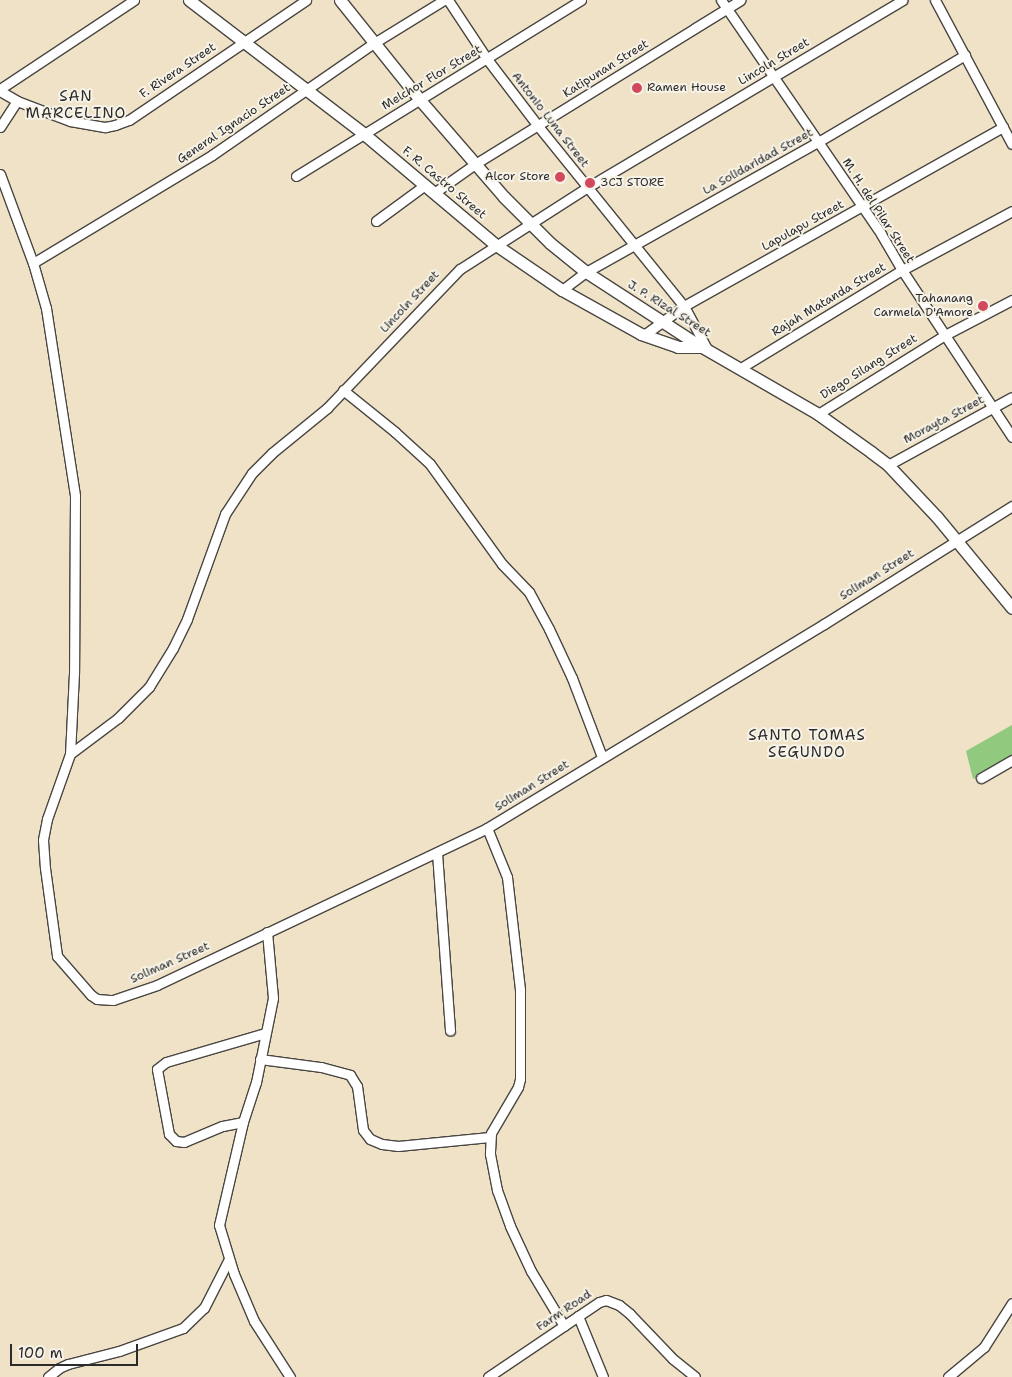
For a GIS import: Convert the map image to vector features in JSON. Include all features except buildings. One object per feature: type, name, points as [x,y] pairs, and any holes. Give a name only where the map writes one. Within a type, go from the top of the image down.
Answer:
[{"type":"main road","name":"F. R. Castro Street","points":[[189,0],[364,134],[496,244],[562,290],[644,335],[678,347],[705,348]]},
{"type":"main road","name":"J. P. Rizal Street","points":[[340,0],[420,100],[529,224],[586,272],[739,369],[818,414],[888,465],[1011,604]]},
{"type":"street","points":[[0,90],[134,0]]},
{"type":"street","name":"F. Rivera Street","points":[[0,90],[17,101],[82,124],[105,127],[115,125],[129,120],[306,0]]},
{"type":"street","name":"General Ignacio Street","points":[[33,262],[212,155],[374,43],[446,0]]},
{"type":"street","name":"Antonio Luna Street","points":[[446,0],[487,59],[586,188],[684,306],[705,348]]},
{"type":"street","name":"Melchor Flor Street","points":[[296,176],[581,0]]},
{"type":"street","name":"M. H. del Pilar Street","points":[[721,0],[862,207],[1012,437]]},
{"type":"street","name":"Katipunan Street","points":[[434,193],[475,164],[741,0]]},
{"type":"street","name":"Lincoln Street","points":[[70,754],[118,718],[149,687],[173,648],[186,620],[225,514],[245,482],[272,453],[327,408],[460,269],[496,244],[586,188],[902,0]]},
{"type":"street","points":[[935,0],[1012,144]]},
{"type":"street","name":"La Solidaridad Street","points":[[562,290],[586,272],[818,142],[965,55]]},
{"type":"street","points":[[0,127],[17,101]]},
{"type":"street","name":"Lapulapu Street","points":[[644,335],[661,320],[684,306],[1003,127]]},
{"type":"street","points":[[0,174],[33,262],[46,308],[76,496],[74,673],[70,754]]},
{"type":"street","points":[[376,221],[425,185]]},
{"type":"street","name":"Rajah Matanda Street","points":[[739,369],[902,270],[1012,211]]},
{"type":"street","name":"Diego Silang Street","points":[[818,414],[944,335],[1012,300]]},
{"type":"street","points":[[344,390],[430,464],[496,557],[529,592],[572,678],[602,757]]},
{"type":"street","name":"Morayta Street","points":[[888,465],[1012,397]]},
{"type":"street","name":"Soliman Street","points":[[70,754],[47,820],[43,840],[55,948],[62,964],[77,977],[91,995],[105,1001],[113,1000],[156,985],[487,828],[824,624],[1012,506]]},
{"type":"street","points":[[981,778],[1012,760]]},
{"type":"street","points":[[487,828],[507,877],[520,990],[520,1079],[490,1137],[490,1154],[497,1190],[510,1226],[531,1271],[564,1326]]},
{"type":"street","points":[[437,852],[450,1031]]},
{"type":"street","points":[[267,932],[274,990],[256,1082],[243,1122],[219,1225],[229,1259],[254,1321],[290,1377]]},
{"type":"street","points":[[243,1122],[222,1126],[184,1142],[176,1141],[170,1134],[157,1069],[166,1062],[265,1033]]},
{"type":"street","points":[[260,1059],[321,1067],[350,1075],[357,1086],[363,1130],[370,1138],[382,1144],[398,1146],[490,1137]]},
{"type":"street","points":[[48,1377],[59,1368],[68,1364],[119,1351],[183,1328],[204,1308],[229,1259]]},
{"type":"street","name":"Farm Road","points":[[488,1377],[598,1302],[611,1301],[619,1305],[673,1359],[695,1377]]},
{"type":"street","points":[[948,1377],[984,1347],[1012,1303]]},
{"type":"street","points":[[578,1316],[603,1377]]},
{"type":"green space","points":[[1012,725],[1012,756],[973,779],[966,751]]},
{"type":"place","name":"Ramen House","points":[[637,88]]},
{"type":"place","name":"Alcor Store","points":[[560,177]]},
{"type":"place","name":"3CJ STORE","points":[[590,183]]},
{"type":"place","name":"Tahanang Carmela D'Amore","points":[[983,306]]},
{"type":"district","name":"SAN MARCELINO","points":[[76,104]]},
{"type":"district","name":"SANTO TOMAS SEGUNDO","points":[[807,744]]}]
